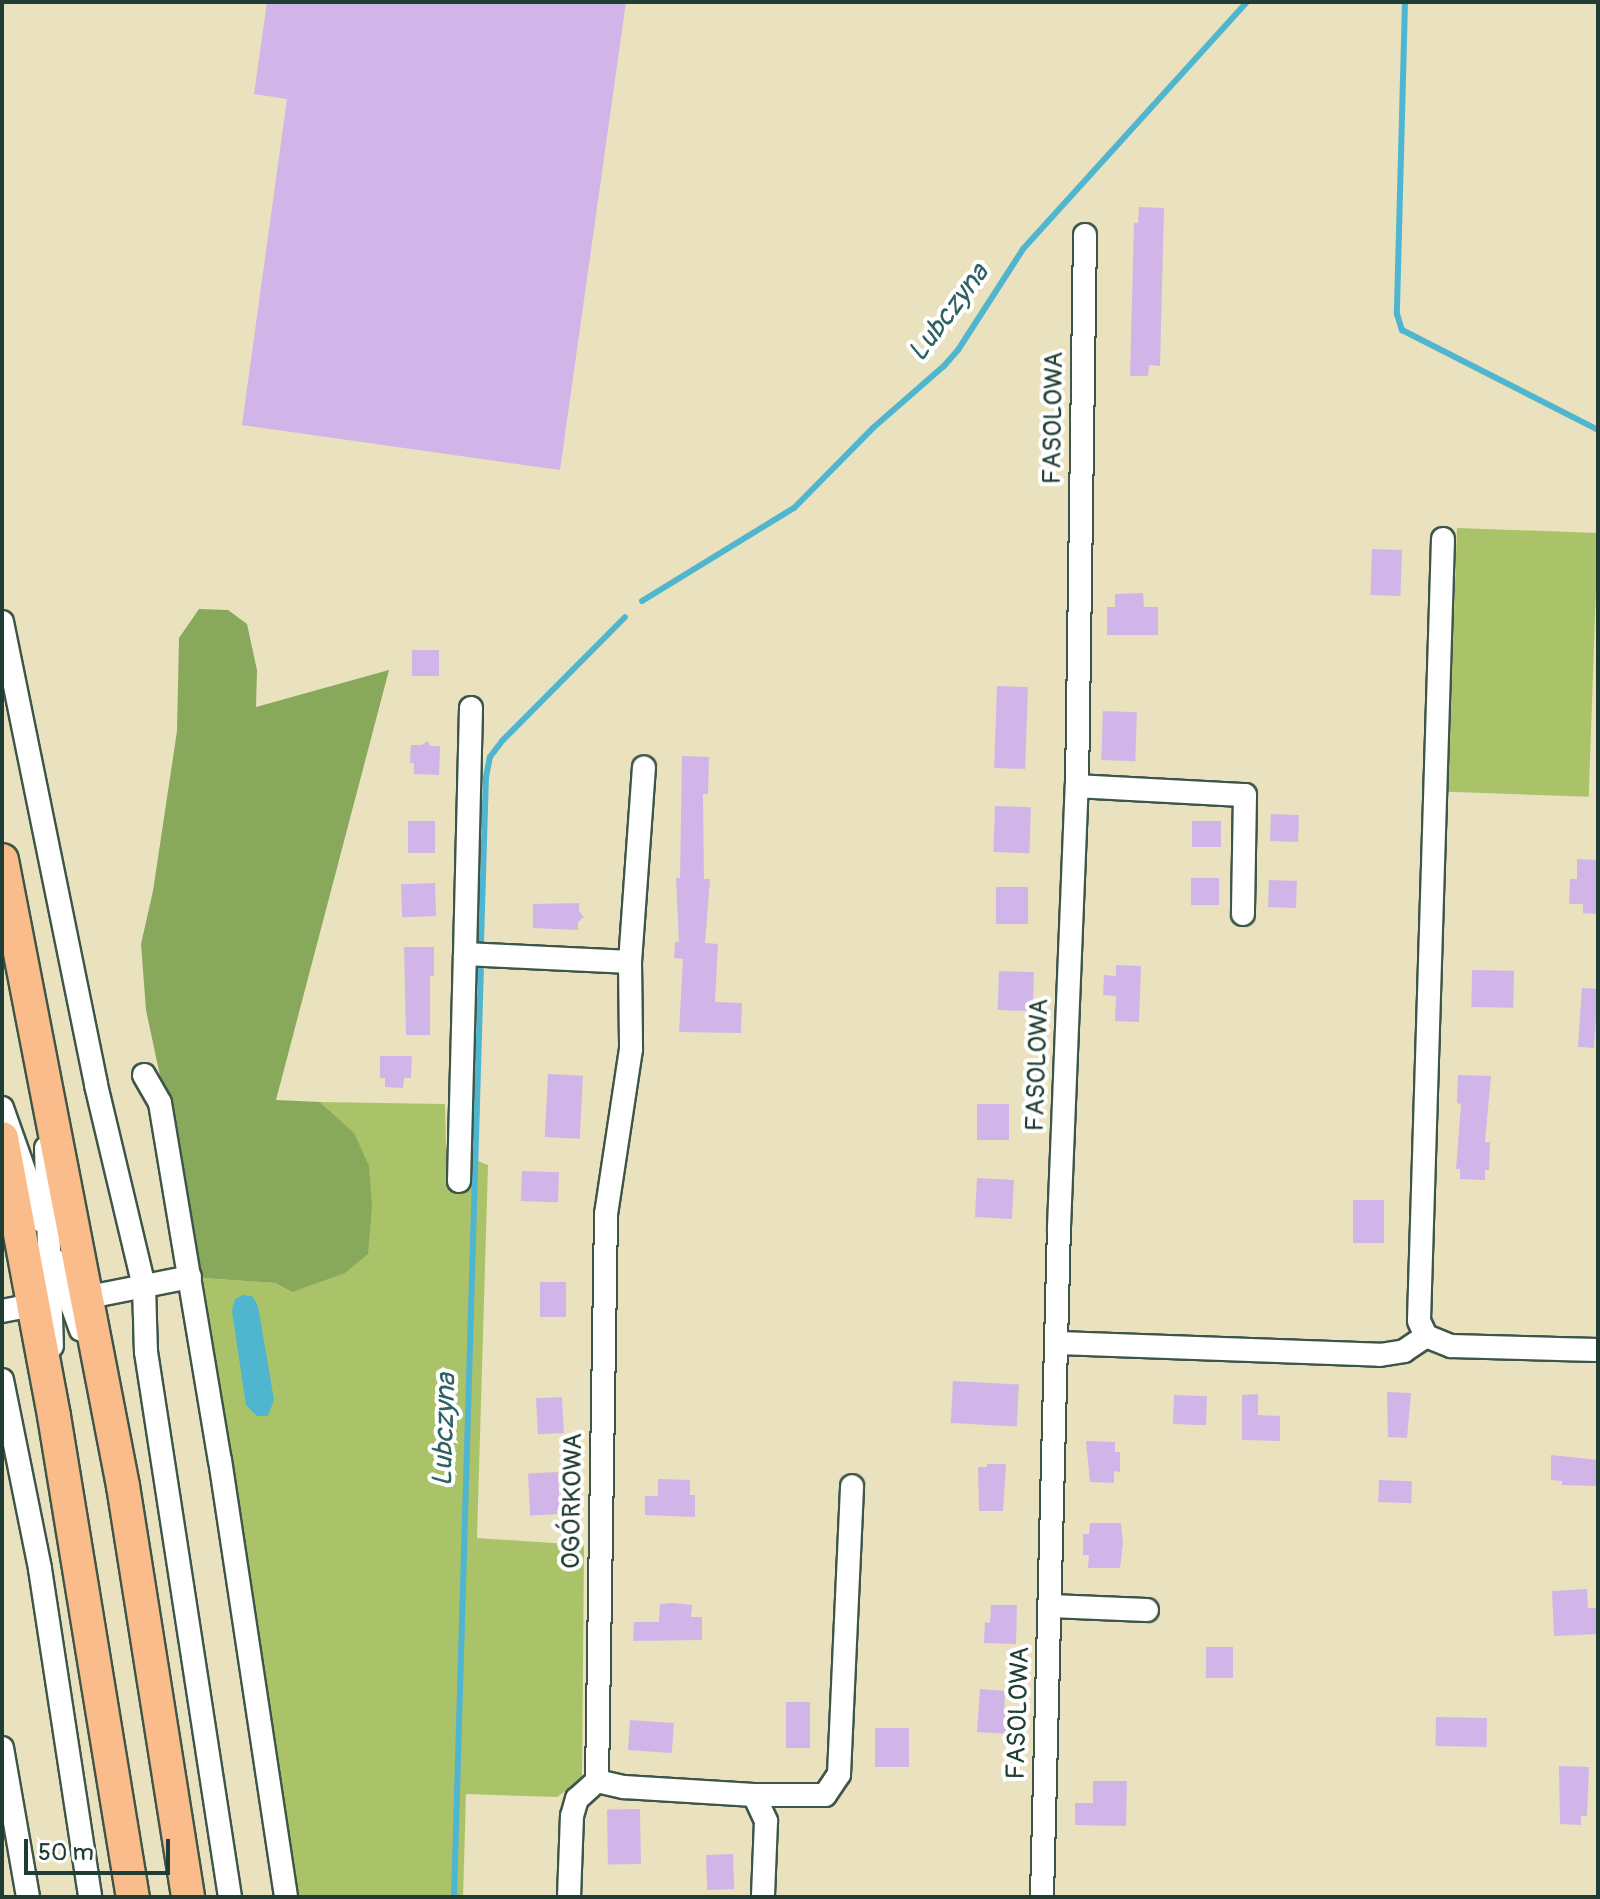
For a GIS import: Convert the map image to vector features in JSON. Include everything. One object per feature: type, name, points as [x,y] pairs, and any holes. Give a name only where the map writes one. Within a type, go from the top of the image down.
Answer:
[{"type":"highway","points":[[2,860],[109,1407],[188,1897]]},
{"type":"highway","points":[[2,1138],[54,1416],[133,1897]]},
{"type":"street","name":"FASOLOWA","points":[[1042,1897],[1059,1343],[1059,1227],[1077,786],[1085,235]]},
{"type":"street","points":[[1443,539],[1419,1321],[1426,1336],[1451,1346],[1598,1350]]},
{"type":"street","points":[[2,622],[96,1085],[144,1286],[146,1352],[230,1897]]},
{"type":"street","points":[[459,1181],[471,708]]},
{"type":"street","name":"OGÓRKOWA","points":[[597,1781],[606,1214],[631,1049],[630,962],[644,768]]},
{"type":"street","points":[[1077,786],[1245,795],[1243,914]]},
{"type":"street","points":[[465,954],[630,962]]},
{"type":"street","points":[[44,1063],[54,1416]]},
{"type":"street","points":[[144,1075],[160,1103],[286,1897]]},
{"type":"street","points":[[2,1108],[109,1407]]},
{"type":"street","points":[[89,1297],[190,1277]]},
{"type":"street","points":[[2,1311],[33,1305]]},
{"type":"street","points":[[1059,1343],[1380,1355],[1404,1351],[1426,1336]]},
{"type":"street","points":[[2,1380],[40,1569],[90,1897]]},
{"type":"street","points":[[569,1897],[572,1816],[577,1799],[597,1781],[624,1787],[754,1795],[825,1795],[839,1774],[852,1486]]},
{"type":"street","points":[[1050,1606],[1147,1610]]},
{"type":"street","points":[[2,1748],[28,1897]]},
{"type":"street","points":[[754,1795],[766,1821],[763,1897]]},
{"type":"green space","points":[[1457,528],[1598,533],[1589,797],[1448,792]]},
{"type":"green space","points":[[199,609],[228,610],[247,624],[257,670],[256,707],[389,670],[276,1100],[320,1102],[354,1133],[369,1166],[372,1207],[368,1254],[345,1273],[292,1292],[275,1283],[203,1278],[146,1010],[141,944],[153,891],[177,731],[179,638]]},
{"type":"green space","points":[[320,1102],[445,1104],[446,1148],[488,1165],[477,1538],[584,1545],[582,1779],[557,1797],[466,1794],[463,1897],[299,1897],[203,1278],[275,1283],[292,1292],[353,1133]]},
{"type":"water","points":[[243,1295],[252,1296],[258,1306],[274,1400],[268,1416],[257,1416],[246,1405],[232,1311],[235,1299]]},
{"type":"building","points":[[267,2],[626,2],[560,470],[242,425],[287,99],[254,94]]},
{"type":"building","points":[[1139,207],[1164,208],[1160,366],[1149,365],[1148,376],[1130,376],[1134,223],[1138,223]]},
{"type":"building","points":[[1372,549],[1402,550],[1400,596],[1370,595]]},
{"type":"building","points":[[1143,593],[1144,607],[1158,607],[1158,635],[1107,635],[1107,607],[1115,607],[1115,594]]},
{"type":"building","points":[[412,650],[439,650],[439,676],[412,676]]},
{"type":"building","points":[[997,686],[1028,687],[1025,769],[994,768]]},
{"type":"building","points":[[1103,711],[1137,712],[1135,761],[1101,760]]},
{"type":"building","points":[[427,741],[431,746],[440,746],[439,775],[414,774],[414,763],[410,763],[411,745],[422,745]]},
{"type":"building","points":[[682,756],[709,757],[708,794],[703,794],[704,879],[710,879],[705,943],[718,944],[715,1002],[742,1003],[741,1033],[679,1032],[683,959],[674,958],[675,942],[679,942],[676,878],[680,878]]},
{"type":"building","points":[[995,806],[1031,807],[1029,853],[993,852]]},
{"type":"building","points":[[1271,814],[1299,815],[1298,842],[1270,841]]},
{"type":"building","points":[[408,821],[435,821],[435,853],[408,853]]},
{"type":"building","points":[[1192,821],[1221,821],[1221,847],[1192,847]]},
{"type":"building","points":[[1577,859],[1598,860],[1598,914],[1583,913],[1583,904],[1569,904],[1570,879],[1577,879]]},
{"type":"building","points":[[1191,878],[1219,878],[1219,905],[1191,905]]},
{"type":"building","points":[[1269,880],[1297,881],[1296,908],[1268,907]]},
{"type":"building","points":[[435,883],[436,916],[402,917],[401,884]]},
{"type":"building","points":[[996,887],[1028,887],[1028,924],[996,924]]},
{"type":"building","points":[[579,903],[579,911],[584,917],[578,922],[578,930],[533,928],[533,904]]},
{"type":"building","points":[[404,947],[434,947],[434,976],[430,976],[430,1035],[406,1035]]},
{"type":"building","points":[[1116,965],[1141,966],[1139,1022],[1115,1021],[1116,996],[1103,995],[1104,975],[1116,976]]},
{"type":"building","points":[[1472,970],[1514,971],[1513,1008],[1471,1007]]},
{"type":"building","points":[[999,971],[1034,972],[1033,1011],[998,1010]]},
{"type":"building","points":[[1582,988],[1598,989],[1594,1048],[1578,1047]]},
{"type":"building","points":[[380,1056],[412,1056],[411,1078],[404,1078],[403,1088],[385,1087],[385,1078],[380,1078]]},
{"type":"building","points":[[548,1074],[583,1076],[580,1139],[545,1137]]},
{"type":"building","points":[[1458,1075],[1491,1076],[1485,1142],[1490,1142],[1489,1170],[1485,1170],[1485,1180],[1460,1179],[1460,1169],[1456,1169],[1461,1104],[1457,1103]]},
{"type":"building","points":[[977,1104],[1009,1104],[1009,1140],[977,1140]]},
{"type":"building","points":[[522,1171],[559,1172],[558,1202],[521,1201]]},
{"type":"building","points":[[977,1178],[1014,1180],[1012,1219],[975,1217]]},
{"type":"building","points":[[1353,1200],[1384,1200],[1384,1243],[1353,1243]]},
{"type":"building","points":[[540,1282],[566,1282],[566,1317],[540,1317]]},
{"type":"building","points":[[953,1381],[1019,1384],[1017,1426],[951,1423]]},
{"type":"building","points":[[1387,1392],[1411,1393],[1407,1438],[1388,1437]]},
{"type":"building","points":[[1258,1394],[1258,1415],[1280,1416],[1280,1441],[1242,1440],[1242,1395]]},
{"type":"building","points":[[1174,1395],[1207,1396],[1206,1425],[1173,1424]]},
{"type":"building","points":[[562,1397],[564,1433],[538,1434],[536,1398]]},
{"type":"building","points":[[1086,1441],[1115,1442],[1115,1452],[1120,1452],[1120,1472],[1114,1471],[1114,1483],[1090,1482]]},
{"type":"building","points":[[1551,1455],[1598,1460],[1598,1486],[1562,1485],[1562,1481],[1551,1480]]},
{"type":"building","points":[[987,1464],[1006,1464],[1003,1511],[979,1511],[978,1467],[987,1467]]},
{"type":"building","points":[[558,1472],[560,1514],[530,1516],[528,1474]]},
{"type":"building","points":[[658,1479],[690,1480],[690,1495],[695,1495],[695,1517],[645,1515],[645,1496],[658,1496]]},
{"type":"building","points":[[1379,1480],[1412,1481],[1411,1503],[1378,1502]]},
{"type":"building","points":[[1090,1523],[1121,1523],[1123,1543],[1120,1568],[1088,1568],[1089,1555],[1083,1555],[1083,1534],[1089,1534]]},
{"type":"building","points":[[1587,1589],[1588,1608],[1598,1608],[1598,1634],[1554,1636],[1552,1591]]},
{"type":"building","points":[[660,1604],[692,1605],[691,1617],[702,1617],[702,1640],[633,1641],[634,1622],[659,1622]]},
{"type":"building","points":[[991,1605],[1017,1605],[1016,1644],[984,1643],[985,1622],[990,1623]]},
{"type":"building","points":[[1206,1647],[1233,1647],[1233,1678],[1206,1678]]},
{"type":"building","points":[[980,1689],[1005,1691],[1004,1714],[1011,1714],[1010,1734],[977,1732]]},
{"type":"building","points":[[786,1702],[810,1702],[810,1748],[786,1748]]},
{"type":"building","points":[[1436,1717],[1487,1718],[1486,1747],[1435,1746]]},
{"type":"building","points":[[630,1720],[674,1723],[672,1753],[628,1750]]},
{"type":"building","points":[[875,1728],[909,1728],[909,1767],[875,1767]]},
{"type":"building","points":[[1559,1766],[1589,1767],[1587,1816],[1581,1816],[1581,1825],[1560,1824]]},
{"type":"building","points":[[1093,1781],[1127,1781],[1126,1826],[1075,1825],[1075,1803],[1093,1803]]},
{"type":"building","points":[[640,1809],[641,1864],[608,1865],[607,1810]]},
{"type":"building","points":[[733,1854],[734,1889],[707,1890],[706,1855]]},
{"type":"waterway","name":"Lubczyna","points":[[642,601],[794,508],[874,427],[944,366],[958,350],[1023,249],[1247,2]]},
{"type":"waterway","points":[[1405,2],[1397,314],[1402,330],[1598,430]]},
{"type":"waterway","name":"Lubczyna","points":[[481,943],[486,777],[490,757],[503,740],[625,617]]},
{"type":"waterway","name":"Lubczyna","points":[[454,1897],[481,964]]}]
